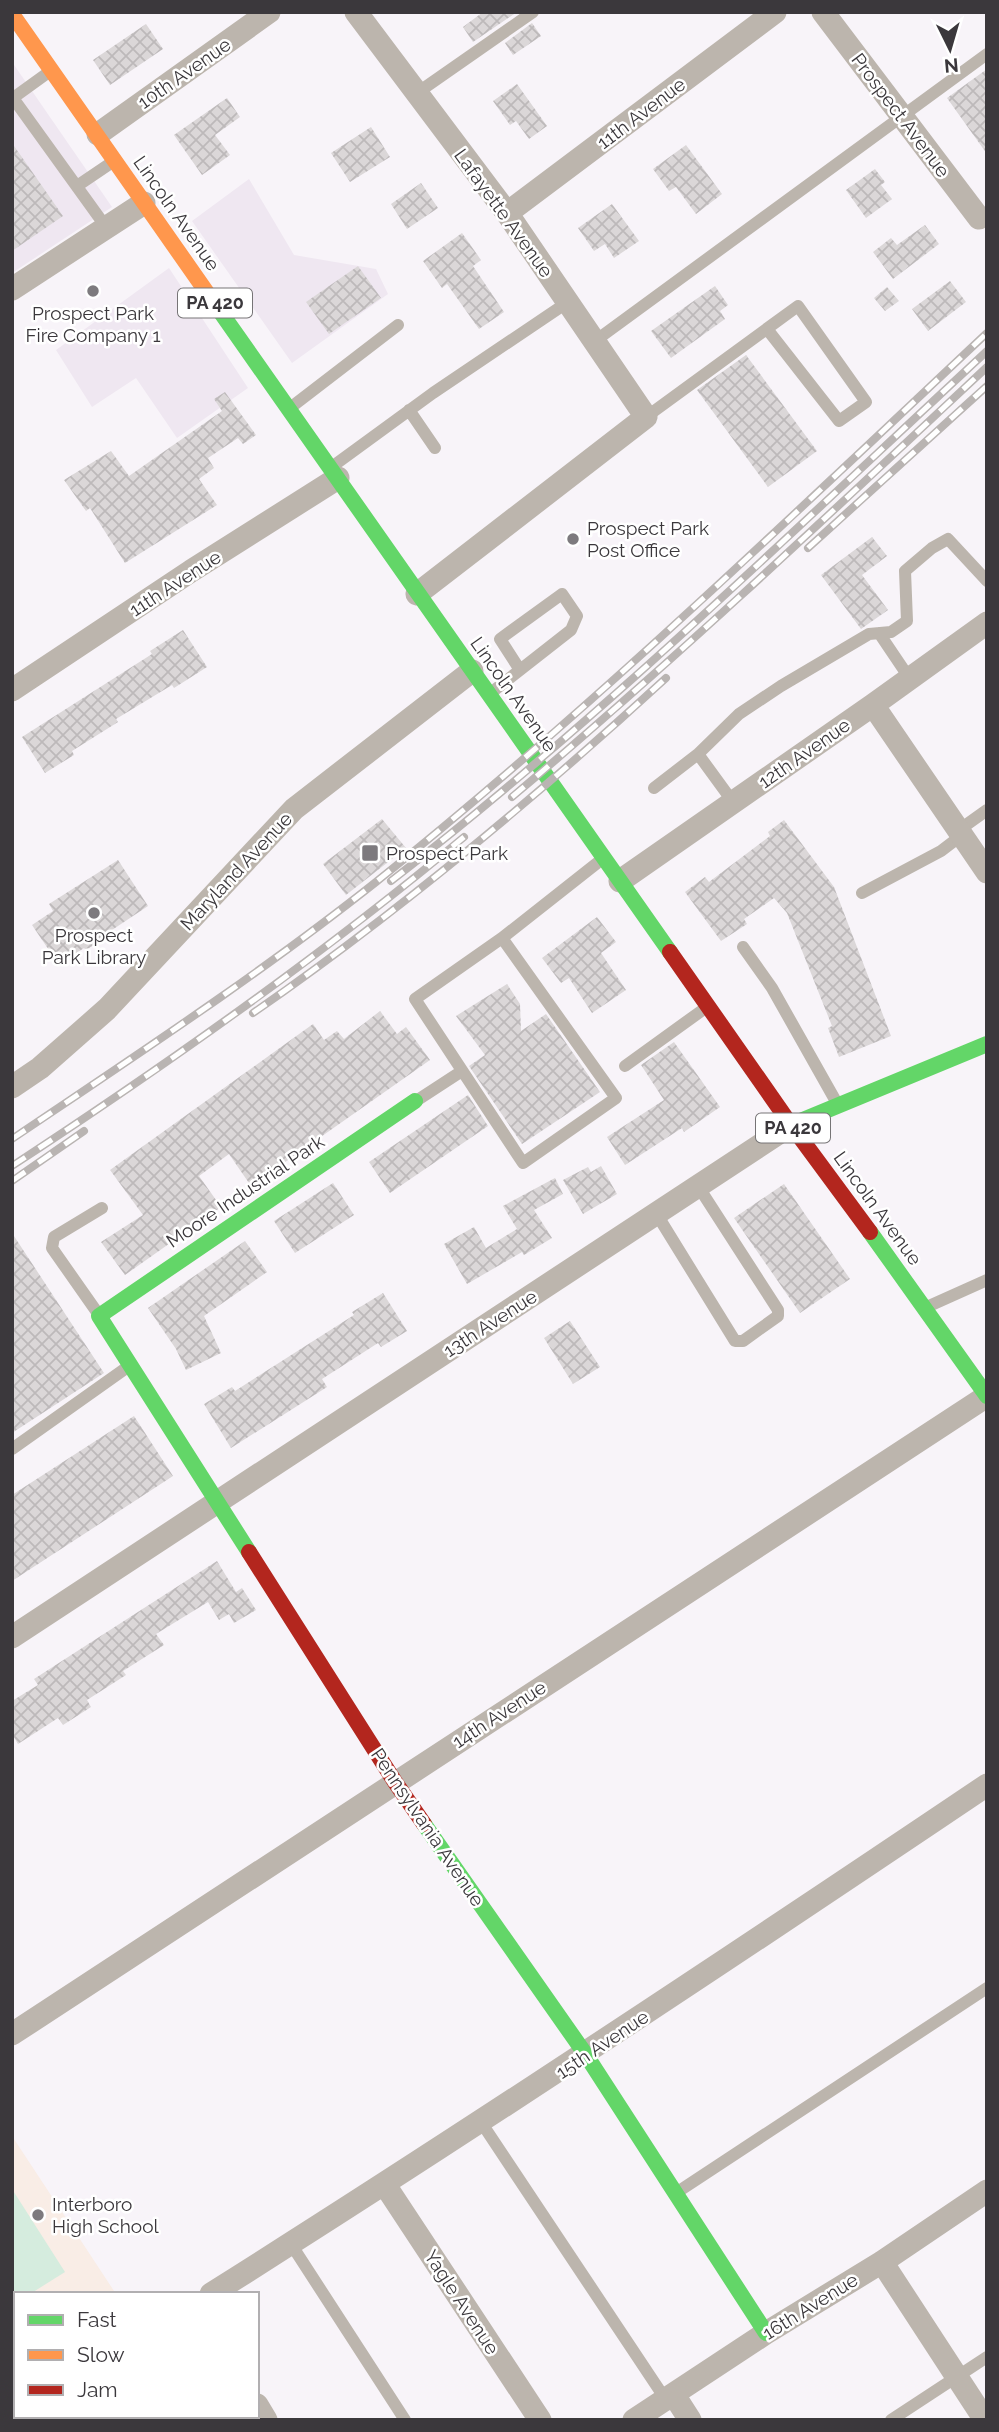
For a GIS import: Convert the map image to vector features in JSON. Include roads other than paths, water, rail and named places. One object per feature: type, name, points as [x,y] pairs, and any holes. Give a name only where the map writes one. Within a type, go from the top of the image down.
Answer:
[{"type":"street","name":"10th Avenue","points":[[98,134],[269,12]]},
{"type":"street","name":"Lafayette Avenue","points":[[356,12],[507,213],[646,417]]},
{"type":"street","name":"11th Avenue","points":[[507,213],[775,12]]},
{"type":"street","name":"Prospect Avenue","points":[[823,12],[979,218]]},
{"type":"street","name":"Lincoln Avenue","points":[[12,14],[790,1125],[925,1307],[987,1396]]},
{"type":"street","points":[[12,289],[144,203]]},
{"type":"street","points":[[417,594],[646,417]]},
{"type":"street","name":"11th Avenue","points":[[12,690],[335,472]]},
{"type":"street","name":"12th Avenue","points":[[620,881],[987,623]]},
{"type":"street","name":"Maryland Avenue","points":[[12,1087],[40,1068],[107,1009],[294,809],[472,671]]},
{"type":"street","points":[[873,705],[987,872]]},
{"type":"street","name":"13th Avenue","points":[[12,1637],[790,1125],[987,1044]]},
{"type":"street","name":"Moore Industrial Park","points":[[99,1316],[415,1101]]},
{"type":"street","name":"Pennsylvania Avenue","points":[[99,1316],[395,1782],[586,2055],[766,2333]]},
{"type":"street","name":"14th Avenue","points":[[12,2034],[987,1396]]},
{"type":"street","name":"15th Avenue","points":[[214,2292],[586,2055],[987,1785]]},
{"type":"street","name":"Yagle Avenue","points":[[385,2185],[540,2420]]},
{"type":"street","name":"16th Avenue","points":[[634,2420],[987,2192]]},
{"type":"street","points":[[882,2262],[985,2420]]},
{"type":"street","points":[[670,2397],[690,2420]]},
{"type":"lane","points":[[417,93],[533,12]]},
{"type":"lane","points":[[595,341],[987,54]]},
{"type":"lane","points":[[52,70],[13,98],[106,228]]},
{"type":"lane","points":[[76,186],[115,160]]},
{"type":"lane","points":[[335,472],[409,411],[568,302]]},
{"type":"lane","points":[[646,417],[797,306],[866,402],[839,421],[767,329]]},
{"type":"lane","points":[[289,408],[398,325]]},
{"type":"lane","points":[[409,411],[435,448]]},
{"type":"lane","points":[[654,788],[698,754],[739,714],[781,686],[869,634],[891,632],[906,621],[905,571],[932,548],[948,539],[987,581]]},
{"type":"lane","points":[[489,695],[572,630],[577,616],[562,594],[500,639],[520,670]]},
{"type":"lane","points":[[879,633],[909,679]]},
{"type":"lane","points":[[698,754],[733,802]]},
{"type":"lane","points":[[862,893],[941,850],[987,810]]},
{"type":"lane","points":[[502,938],[616,1098],[523,1163],[415,999],[502,938],[604,858]]},
{"type":"lane","points":[[743,947],[772,988],[838,1105]]},
{"type":"lane","points":[[625,1066],[708,1006]]},
{"type":"lane","points":[[415,1101],[462,1070]]},
{"type":"lane","points":[[656,1213],[735,1341],[743,1341],[778,1317],[778,1310],[698,1186]]},
{"type":"lane","points":[[99,1316],[52,1248],[54,1237],[102,1208]]},
{"type":"lane","points":[[925,1307],[987,1280]]},
{"type":"lane","points":[[12,1449],[130,1365]]},
{"type":"lane","points":[[676,2193],[987,1988]]},
{"type":"lane","points":[[481,2122],[670,2397]]},
{"type":"lane","points":[[291,2244],[405,2420]]},
{"type":"lane","points":[[891,2420],[987,2357]]},
{"type":"railway","points":[[12,1139],[197,1014],[287,949],[376,882],[455,817],[686,614],[987,333]]},
{"type":"railway","points":[[391,881],[545,755],[695,623],[987,351]]},
{"type":"railway","points":[[512,797],[693,639],[987,367]]},
{"type":"railway","points":[[808,548],[987,386]]},
{"type":"railway","points":[[253,1013],[361,935],[465,853],[567,767],[666,678]]},
{"type":"railway","points":[[12,1166],[243,1008],[355,924],[464,837]]},
{"type":"railway","points":[[12,1181],[84,1131]]},
{"type":"place","name":"Prospect Park Fire Company 1","points":[[93,291]]},
{"type":"place","name":"Prospect Park Post Office","points":[[573,539]]},
{"type":"place","name":"Prospect Park","points":[[370,853]]},
{"type":"place","name":"Prospect Park Library","points":[[94,913]]},
{"type":"place","name":"Interboro High School","points":[[38,2215]]}]
